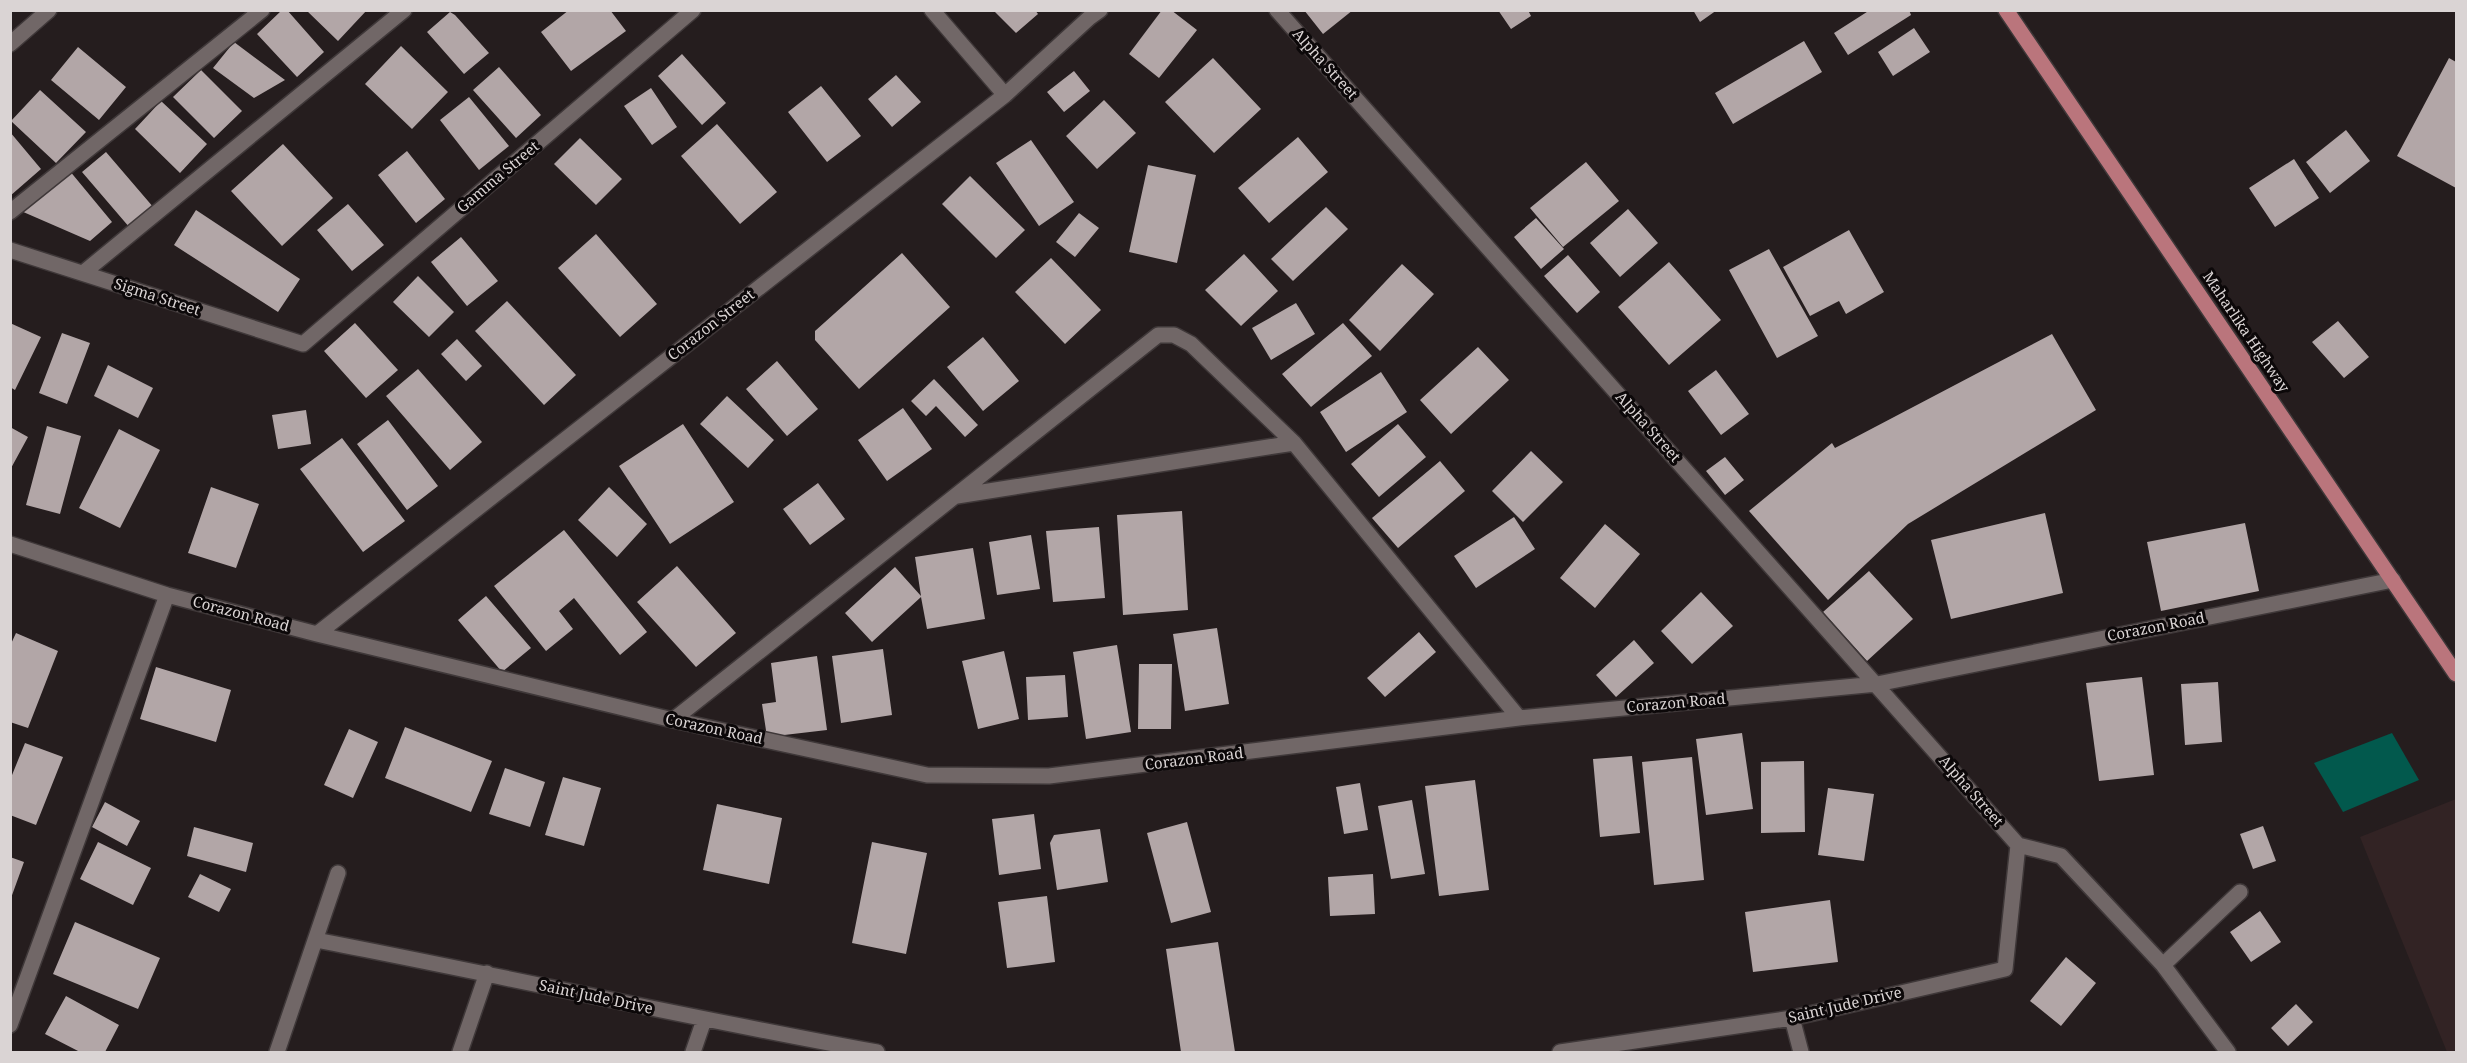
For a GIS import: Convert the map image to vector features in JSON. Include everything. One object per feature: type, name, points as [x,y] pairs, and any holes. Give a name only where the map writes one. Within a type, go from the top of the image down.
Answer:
[{"type":"main road","name":"Maharlika Highway","points":[[2006,10],[2457,674]]},
{"type":"street","points":[[10,44],[50,10]]},
{"type":"street","points":[[10,212],[262,10]]},
{"type":"street","points":[[83,273],[404,10]]},
{"type":"street","name":"Gamma Street","points":[[303,344],[693,10]]},
{"type":"street","points":[[932,10],[1005,95]]},
{"type":"street","name":"Corazon Street","points":[[317,634],[1005,95],[1100,10]]},
{"type":"street","name":"Alpha Street","points":[[1277,10],[2018,845]]},
{"type":"street","name":"Sigma Street","points":[[10,250],[303,344]]},
{"type":"street","points":[[673,720],[1158,335],[1174,335],[1191,344],[1294,443],[1519,717]]},
{"type":"street","points":[[954,497],[1294,443]]},
{"type":"street","name":"Corazon Road","points":[[10,544],[167,595],[317,634],[673,720],[927,775],[1049,777],[1519,717],[1877,684],[2392,580]]},
{"type":"street","points":[[10,1025],[167,595]]},
{"type":"street","points":[[2018,845],[2061,856],[2163,965],[2228,1053]]},
{"type":"street","name":"Saint Jude Drive","points":[[1560,1053],[1792,1018],[2005,969],[2018,845]]},
{"type":"street","points":[[277,1053],[338,873]]},
{"type":"street","points":[[2163,965],[2240,892]]},
{"type":"street","name":"Saint Jude Drive","points":[[316,940],[488,973],[704,1020],[877,1053]]},
{"type":"street","points":[[460,1053],[488,973]]},
{"type":"street","points":[[1792,1018],[1801,1053]]},
{"type":"street","points":[[693,1053],[704,1020]]},
{"type":"shaded area","points":[[2392,733],[2419,780],[2343,812],[2314,763]]},
{"type":"shaded area","points":[[2456,799],[2456,1052],[2447,1052],[2360,837]]},
{"type":"building","points":[[282,10],[287,10],[324,52],[297,77],[257,34]]},
{"type":"building","points":[[306,10],[367,10],[338,41]]},
{"type":"building","points":[[569,10],[610,10],[626,31],[571,71],[541,32]]},
{"type":"building","points":[[997,10],[1035,10],[1038,14],[1016,33],[995,12]]},
{"type":"building","points":[[1162,10],[1171,10],[1197,30],[1159,78],[1129,54]]},
{"type":"building","points":[[1304,10],[1353,10],[1323,34]]},
{"type":"building","points":[[1498,10],[1528,10],[1531,16],[1511,29]]},
{"type":"building","points":[[1693,10],[1717,10],[1700,22]]},
{"type":"building","points":[[1870,10],[1909,10],[1911,15],[1848,55],[1834,33]]},
{"type":"building","points":[[450,12],[489,53],[464,74],[427,32]]},
{"type":"building","points":[[1914,28],[1930,52],[1893,76],[1878,52]]},
{"type":"building","points":[[1804,41],[1822,72],[1733,124],[1715,93]]},
{"type":"building","points":[[234,42],[285,80],[254,98],[213,68]]},
{"type":"building","points":[[401,46],[448,92],[412,129],[365,84]]},
{"type":"building","points":[[78,47],[126,87],[99,120],[51,80]]},
{"type":"building","points":[[682,54],[726,103],[702,125],[658,76]]},
{"type":"building","points":[[1213,58],[1261,109],[1214,153],[1165,102]]},
{"type":"building","points":[[2449,58],[2456,62],[2456,188],[2397,156]]},
{"type":"building","points":[[499,67],[541,115],[516,138],[473,90]]},
{"type":"building","points":[[201,70],[242,111],[214,138],[173,97]]},
{"type":"building","points":[[1074,71],[1090,91],[1064,112],[1047,92]]},
{"type":"building","points":[[896,75],[921,102],[892,127],[868,99]]},
{"type":"building","points":[[821,86],[861,136],[827,162],[788,112]]},
{"type":"building","points":[[651,88],[677,127],[652,145],[624,106]]},
{"type":"building","points":[[40,90],[86,132],[56,163],[11,121]]},
{"type":"building","points":[[469,97],[509,146],[479,170],[440,120]]},
{"type":"building","points":[[1104,100],[1136,133],[1097,169],[1066,136]]},
{"type":"building","points":[[161,101],[207,144],[180,173],[135,129]]},
{"type":"building","points":[[717,124],[777,192],[740,224],[681,156]]},
{"type":"building","points":[[2346,130],[2370,161],[2330,193],[2306,162]]},
{"type":"building","points":[[10,132],[41,169],[10,196]]},
{"type":"building","points":[[1298,137],[1328,172],[1269,223],[1238,188]]},
{"type":"building","points":[[580,138],[622,179],[596,205],[554,164]]},
{"type":"building","points":[[1031,140],[1074,202],[1039,226],[996,163]]},
{"type":"building","points":[[283,144],[333,198],[282,246],[231,191]]},
{"type":"building","points":[[407,151],[445,199],[416,223],[378,175]]},
{"type":"building","points":[[106,152],[154,208],[130,228],[82,172]]},
{"type":"building","points":[[2294,159],[2319,198],[2275,227],[2249,188]]},
{"type":"building","points":[[1586,162],[1619,201],[1563,247],[1530,208]]},
{"type":"building","points":[[1148,165],[1196,175],[1177,263],[1129,252]]},
{"type":"building","points":[[69,170],[112,222],[90,241],[21,211]]},
{"type":"building","points":[[970,176],[1025,230],[996,258],[942,204]]},
{"type":"building","points":[[348,204],[384,245],[352,271],[317,230]]},
{"type":"building","points":[[1326,207],[1348,229],[1293,281],[1271,259]]},
{"type":"building","points":[[1628,209],[1658,243],[1620,277],[1590,243]]},
{"type":"building","points":[[196,210],[300,279],[278,312],[174,245]]},
{"type":"building","points":[[1079,213],[1099,228],[1075,257],[1056,242]]},
{"type":"building","points":[[1536,218],[1564,249],[1541,269],[1514,237]]},
{"type":"building","points":[[1849,230],[1884,292],[1846,314],[1839,301],[1810,316],[1783,267]]},
{"type":"building","points":[[596,234],[657,304],[620,337],[558,268]]},
{"type":"building","points":[[461,237],[498,281],[467,306],[431,262]]},
{"type":"building","points":[[1769,249],[1818,336],[1777,358],[1729,270]]},
{"type":"building","points":[[902,253],[950,307],[859,389],[815,340],[815,331]]},
{"type":"building","points":[[1244,254],[1278,291],[1241,326],[1205,290]]},
{"type":"building","points":[[1568,255],[1600,292],[1577,313],[1544,276]]},
{"type":"building","points":[[1051,258],[1101,310],[1065,344],[1015,292]]},
{"type":"building","points":[[1669,262],[1721,320],[1669,365],[1618,307]]},
{"type":"building","points":[[1402,264],[1434,294],[1380,351],[1349,320]]},
{"type":"building","points":[[418,276],[454,312],[429,337],[393,302]]},
{"type":"building","points":[[507,301],[576,375],[544,405],[475,331]]},
{"type":"building","points":[[1296,303],[1315,334],[1271,360],[1252,328]]},
{"type":"building","points":[[2338,321],[2369,357],[2344,378],[2312,342]]},
{"type":"building","points":[[10,323],[41,337],[15,390],[10,387]]},
{"type":"building","points":[[355,323],[398,370],[366,398],[324,351]]},
{"type":"building","points":[[1343,323],[1372,356],[1311,407],[1282,374]]},
{"type":"building","points":[[62,333],[90,343],[67,404],[39,393]]},
{"type":"building","points":[[2052,334],[2096,410],[1908,524],[1828,600],[1749,511],[1832,443],[1835,448]]},
{"type":"building","points":[[983,337],[1019,381],[983,411],[947,367]]},
{"type":"building","points":[[457,339],[482,366],[466,381],[441,354]]},
{"type":"building","points":[[1478,347],[1509,380],[1451,434],[1420,400]]},
{"type":"building","points":[[777,361],[818,409],[787,436],[746,389]]},
{"type":"building","points":[[108,365],[153,388],[138,418],[94,396]]},
{"type":"building","points":[[418,369],[482,442],[450,470],[386,396]]},
{"type":"building","points":[[1716,370],[1749,414],[1721,435],[1688,391]]},
{"type":"building","points":[[1381,372],[1407,412],[1346,452],[1320,412]]},
{"type":"building","points":[[934,379],[978,425],[965,437],[936,406],[926,416],[911,401]]},
{"type":"building","points":[[727,396],[774,440],[748,468],[700,424]]},
{"type":"building","points":[[903,408],[932,449],[887,481],[858,440]]},
{"type":"building","points":[[306,410],[311,444],[278,449],[272,415]]},
{"type":"building","points":[[388,420],[438,486],[407,510],[357,444]]},
{"type":"building","points":[[683,424],[734,502],[670,544],[619,466]]},
{"type":"building","points":[[1398,424],[1426,457],[1379,497],[1351,464]]},
{"type":"building","points":[[47,426],[81,436],[60,514],[26,505]]},
{"type":"building","points":[[10,427],[28,437],[10,470]]},
{"type":"building","points":[[119,429],[160,450],[120,528],[79,508]]},
{"type":"building","points":[[342,438],[405,521],[363,552],[300,469]]},
{"type":"building","points":[[1531,451],[1563,482],[1523,522],[1492,491]]},
{"type":"building","points":[[1725,457],[1744,480],[1725,495],[1706,471]]},
{"type":"building","points":[[1440,461],[1465,491],[1398,548],[1372,518]]},
{"type":"building","points":[[818,483],[845,519],[810,545],[783,509]]},
{"type":"building","points":[[211,487],[259,504],[236,568],[188,553]]},
{"type":"building","points":[[609,487],[647,524],[617,557],[578,520]]},
{"type":"building","points":[[1182,511],[1188,610],[1123,615],[1117,515]]},
{"type":"building","points":[[2045,513],[2063,593],[1951,619],[1931,540]]},
{"type":"building","points":[[1514,517],[1535,549],[1476,588],[1454,556]]},
{"type":"building","points":[[2245,523],[2259,591],[2161,611],[2147,542]]},
{"type":"building","points":[[1605,524],[1640,554],[1595,608],[1560,578]]},
{"type":"building","points":[[1099,527],[1105,598],[1053,602],[1046,531]]},
{"type":"building","points":[[564,530],[647,632],[620,655],[574,598],[559,611],[573,629],[546,651],[494,586]]},
{"type":"building","points":[[1031,535],[1040,589],[997,595],[989,542]]},
{"type":"building","points":[[973,548],[985,619],[927,629],[921,597],[872,642],[845,613],[895,567],[921,596],[915,557]]},
{"type":"building","points":[[677,566],[736,633],[696,667],[637,602]]},
{"type":"building","points":[[1869,571],[1913,619],[1867,661],[1823,612]]},
{"type":"building","points":[[1701,592],[1733,626],[1692,664],[1661,631]]},
{"type":"building","points":[[486,596],[531,648],[502,672],[458,620]]},
{"type":"building","points":[[1217,628],[1229,704],[1185,711],[1173,634]]},
{"type":"building","points":[[1419,632],[1436,652],[1385,697],[1367,678]]},
{"type":"building","points":[[16,633],[58,651],[28,728],[10,722],[10,646]]},
{"type":"building","points":[[1634,640],[1654,663],[1616,697],[1596,675]]},
{"type":"building","points":[[1117,645],[1131,732],[1086,739],[1073,652]]},
{"type":"building","points":[[883,649],[892,715],[841,723],[832,656]]},
{"type":"building","points":[[1004,651],[1019,719],[978,729],[962,661]]},
{"type":"building","points":[[817,656],[827,730],[767,737],[762,704],[776,702],[771,663]]},
{"type":"building","points":[[1139,664],[1172,664],[1171,729],[1138,729]]},
{"type":"building","points":[[156,667],[231,690],[216,742],[140,719]]},
{"type":"building","points":[[1065,675],[1068,717],[1028,720],[1026,677]]},
{"type":"building","points":[[2142,677],[2154,775],[2099,781],[2086,683]]},
{"type":"building","points":[[2218,682],[2222,742],[2185,745],[2181,684]]},
{"type":"building","points":[[405,727],[492,761],[471,812],[385,778]]},
{"type":"building","points":[[349,729],[378,742],[353,798],[324,785]]},
{"type":"building","points":[[1742,733],[1753,809],[1706,815],[1696,739]]},
{"type":"building","points":[[25,743],[63,757],[36,825],[10,815],[10,780]]},
{"type":"building","points":[[1632,756],[1640,833],[1600,837],[1593,759]]},
{"type":"building","points":[[1692,757],[1704,880],[1654,885],[1642,762]]},
{"type":"building","points":[[1804,761],[1805,832],[1761,833],[1761,762]]},
{"type":"building","points":[[505,768],[545,782],[530,827],[489,814]]},
{"type":"building","points":[[563,777],[601,788],[584,846],[545,835]]},
{"type":"building","points":[[1475,780],[1489,890],[1439,896],[1425,786]]},
{"type":"building","points":[[1360,783],[1368,830],[1344,834],[1336,787]]},
{"type":"building","points":[[1828,788],[1874,794],[1864,861],[1818,855]]},
{"type":"building","points":[[1412,800],[1425,874],[1391,879],[1378,806]]},
{"type":"building","points":[[105,802],[140,821],[127,846],[92,827]]},
{"type":"building","points":[[717,804],[782,818],[769,884],[703,870]]},
{"type":"building","points":[[1034,814],[1041,869],[999,875],[992,819]]},
{"type":"building","points":[[1187,822],[1211,912],[1171,923],[1147,833]]},
{"type":"building","points":[[2263,826],[2276,861],[2253,869],[2240,834]]},
{"type":"building","points":[[194,827],[253,843],[246,872],[187,856]]},
{"type":"building","points":[[1100,829],[1108,882],[1057,890],[1050,843],[1054,835]]},
{"type":"building","points":[[98,842],[151,868],[133,905],[80,879]]},
{"type":"building","points":[[872,842],[927,853],[906,954],[852,943]]},
{"type":"building","points":[[10,857],[24,862],[11,898],[10,898]]},
{"type":"building","points":[[200,874],[231,889],[219,912],[188,897]]},
{"type":"building","points":[[1373,874],[1375,914],[1330,916],[1328,877]]},
{"type":"building","points":[[1047,896],[1055,962],[1007,968],[998,902]]},
{"type":"building","points":[[1830,900],[1838,962],[1753,972],[1745,912]]},
{"type":"building","points":[[2260,911],[2281,942],[2251,962],[2230,932]]},
{"type":"building","points":[[75,922],[160,958],[138,1009],[53,974]]},
{"type":"building","points":[[1218,942],[1235,1052],[1181,1052],[1166,949]]},
{"type":"building","points":[[2066,957],[2096,983],[2061,1026],[2030,1001]]},
{"type":"building","points":[[66,996],[119,1025],[105,1052],[80,1052],[45,1034]]},
{"type":"building","points":[[2296,1004],[2313,1022],[2288,1046],[2271,1028]]}]
